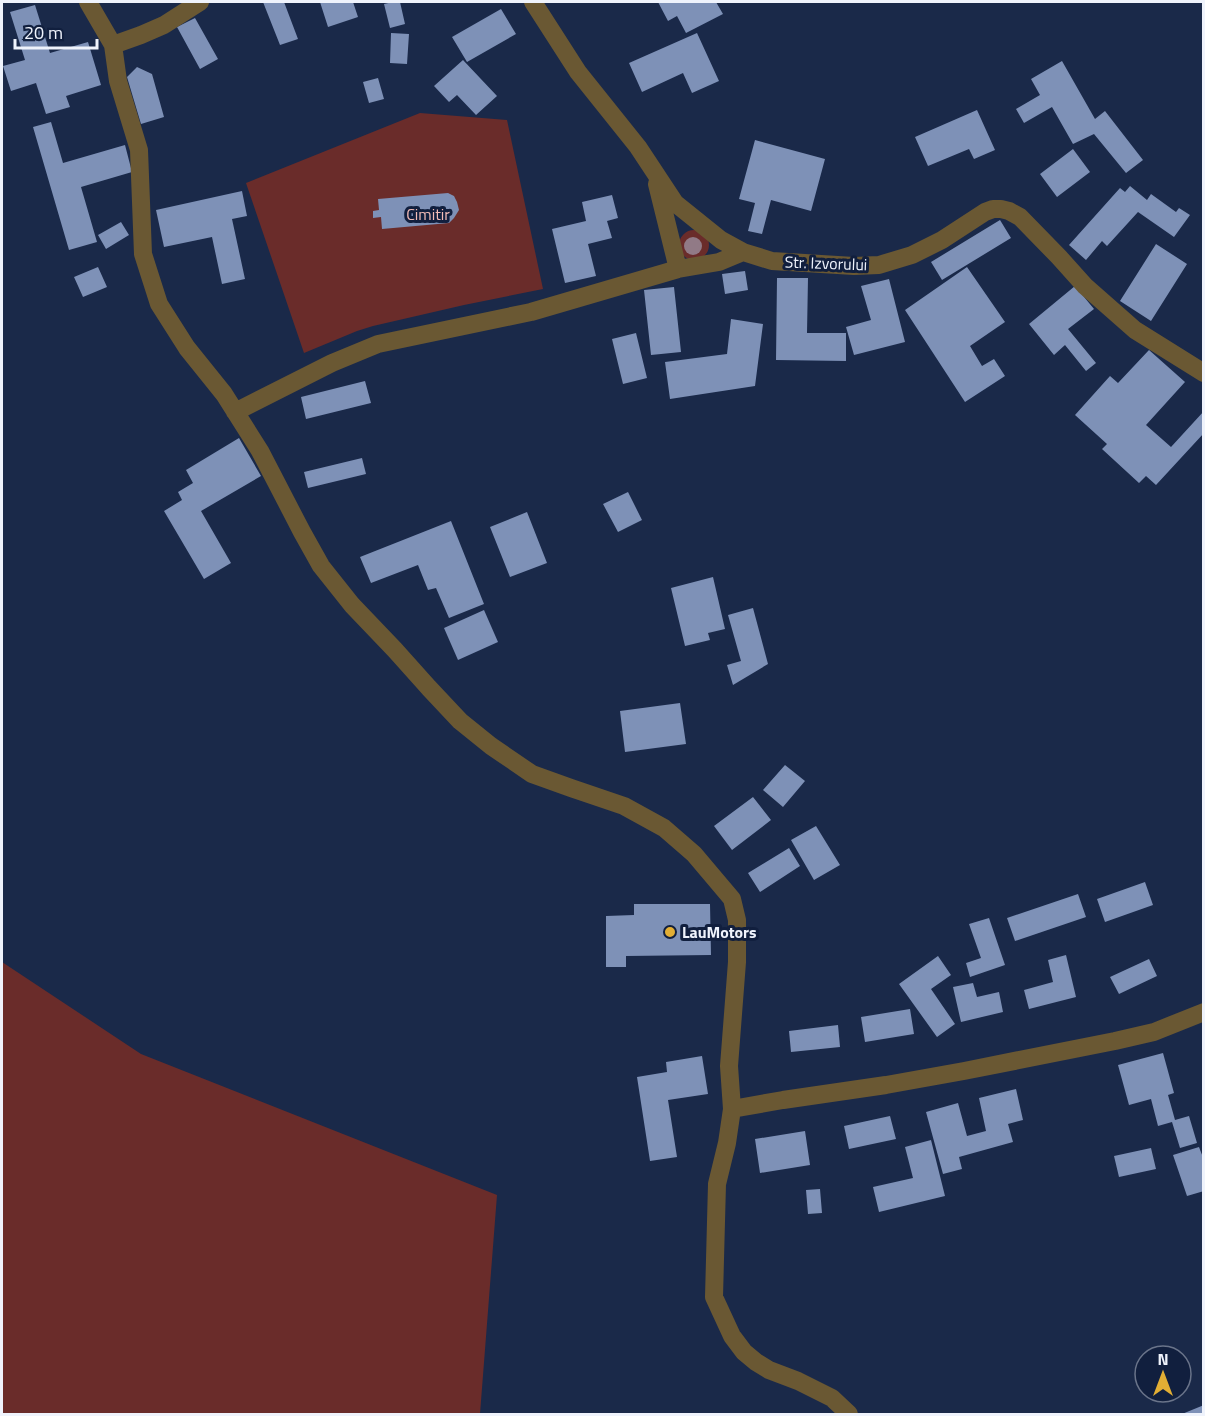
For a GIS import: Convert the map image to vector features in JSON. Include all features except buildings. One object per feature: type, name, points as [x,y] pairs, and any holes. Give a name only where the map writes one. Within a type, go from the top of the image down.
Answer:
[{"type":"street","points":[[88,2],[113,45],[118,81],[139,150],[143,254],[159,304],[187,348],[224,394],[260,451],[321,566],[351,605],[460,720],[491,746],[532,774],[624,806],[664,828],[694,854],[732,899],[737,920],[737,962],[729,1066],[732,1109],[717,1184],[714,1297],[732,1336],[750,1357],[769,1370],[832,1398],[849,1414]]},
{"type":"street","points":[[113,45],[164,25],[200,2]]},
{"type":"street","name":"Str. Izvorului","points":[[533,2],[578,72],[638,147],[675,203],[721,240],[743,252],[772,261],[854,266],[879,265],[912,255],[942,240],[985,212],[993,209],[1009,211],[1020,217],[1085,286],[1135,330],[1203,373]]},
{"type":"street","points":[[653,170],[678,269]]},
{"type":"street","points":[[235,412],[332,363],[378,344],[531,312],[678,269],[718,262],[743,252]]},
{"type":"street","points":[[732,1109],[874,1087],[1115,1041],[1154,1032],[1203,1012]]},
{"type":"green space","name":"Cimitir","points":[[420,113],[507,120],[543,289],[373,326],[304,353],[246,183]]},
{"type":"green space","points":[[694,230],[704,235],[709,245],[704,255],[694,260],[684,255],[679,245],[684,235]]},
{"type":"green space","points":[[2,962],[141,1054],[497,1195],[480,1414],[2,1414]]},
{"type":"place","name":"LauMotors","points":[[670,932]]}]
